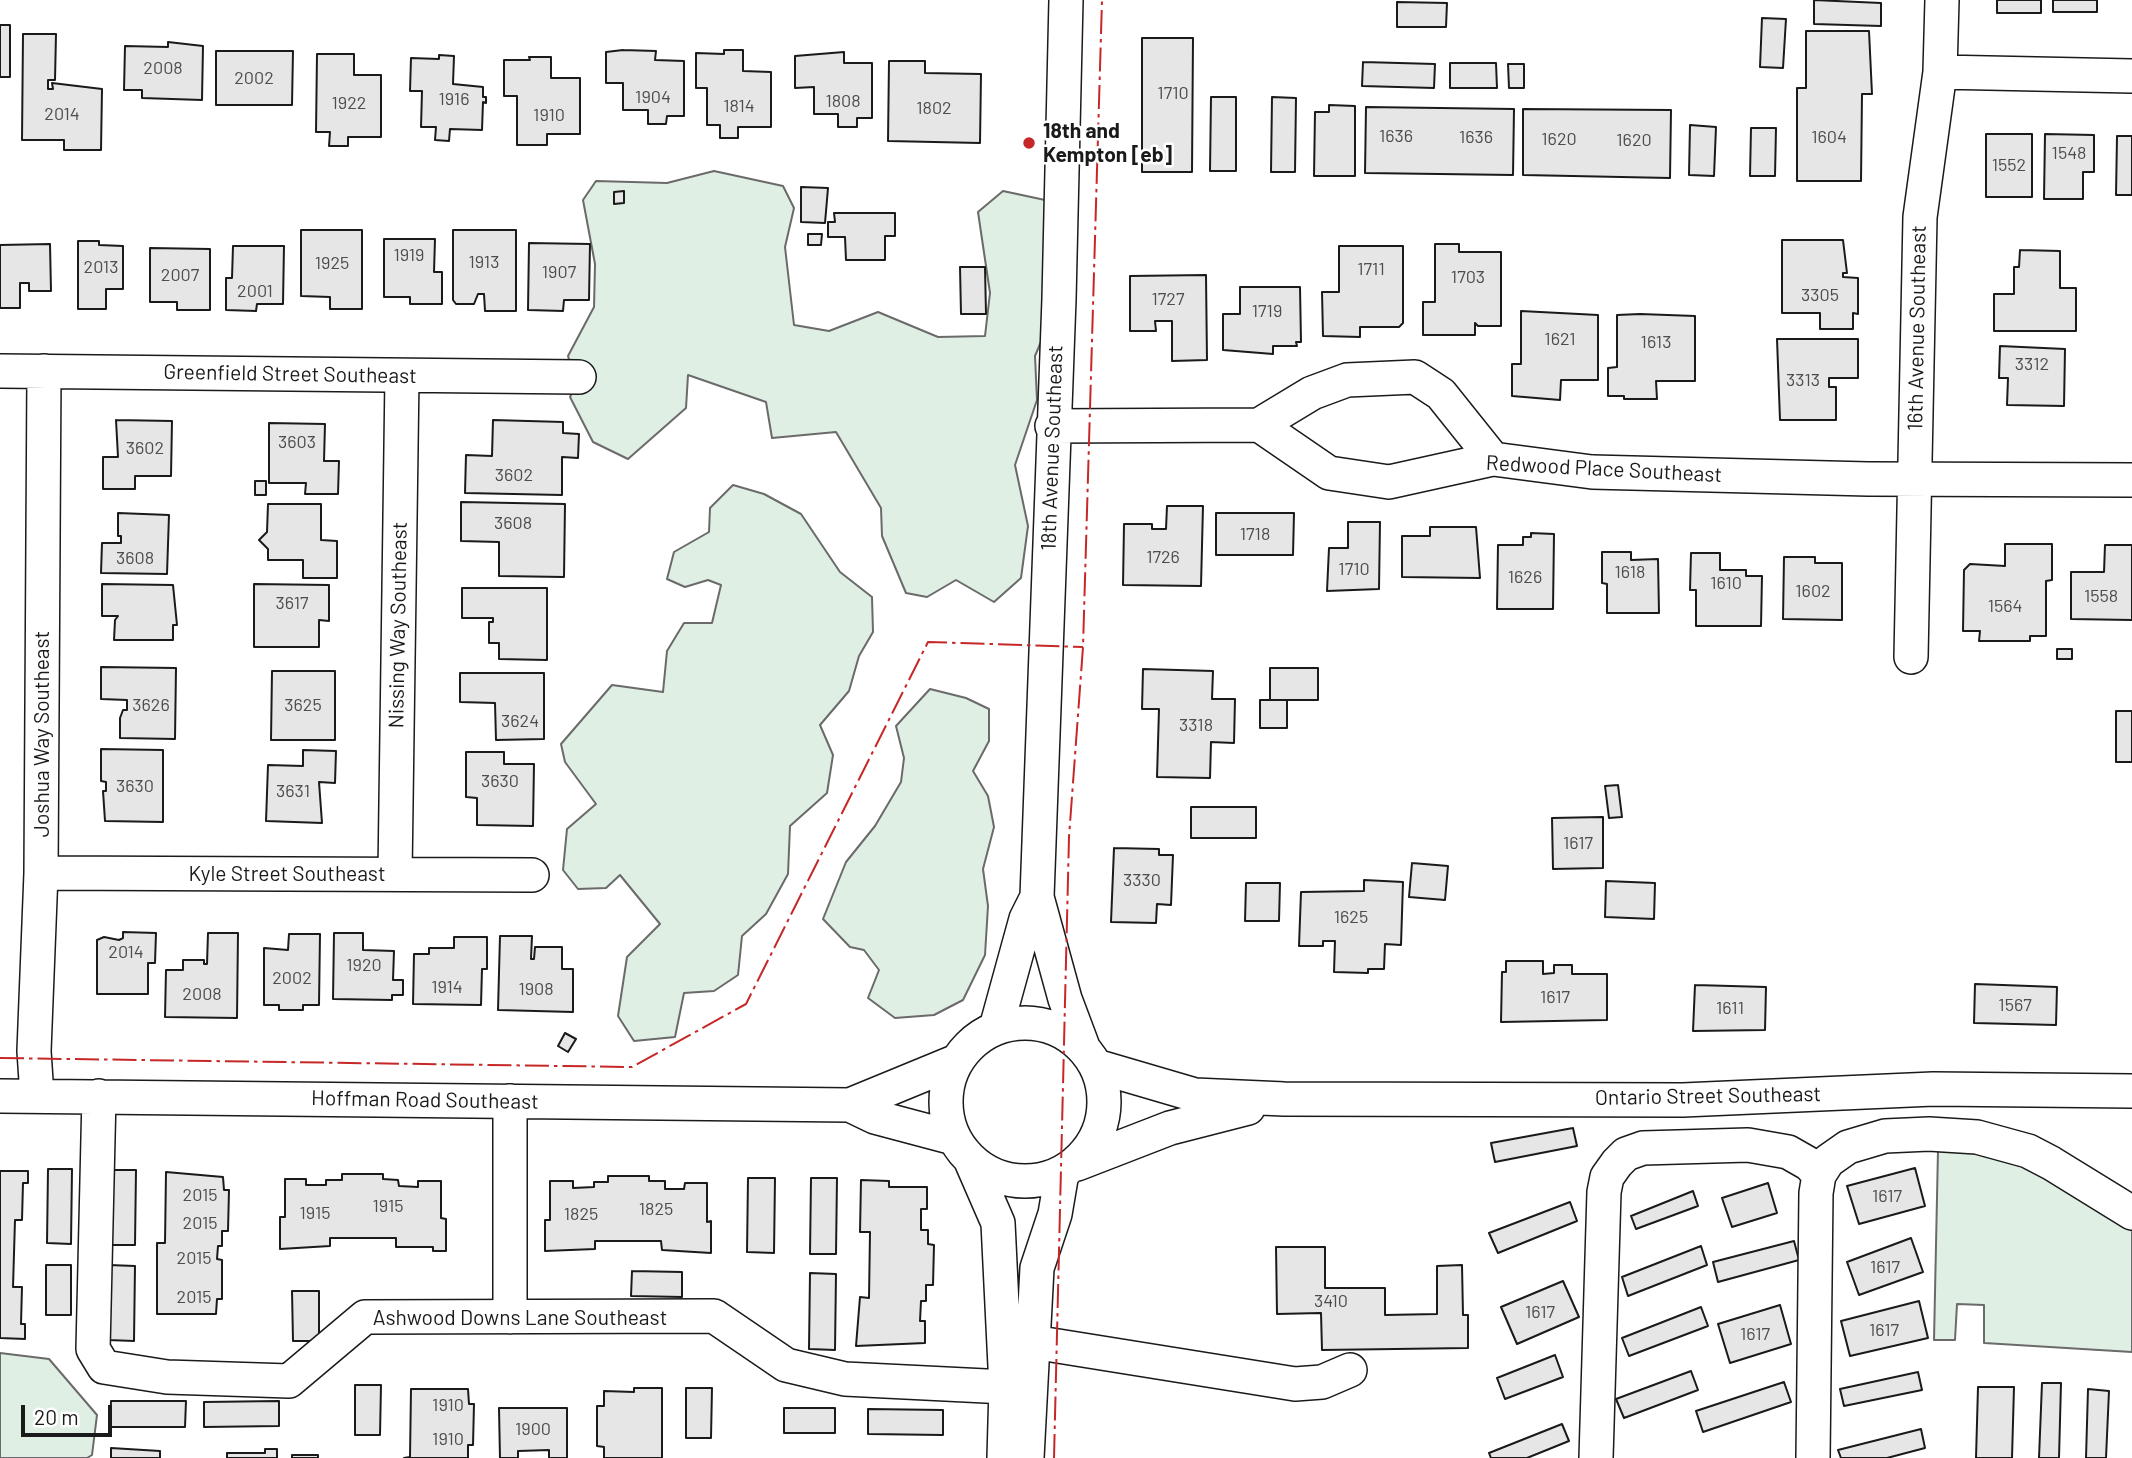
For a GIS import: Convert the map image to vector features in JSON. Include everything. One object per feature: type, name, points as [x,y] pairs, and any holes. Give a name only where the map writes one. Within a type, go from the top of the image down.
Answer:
[{"type":"street","name":"18th Avenue Southeast","points":[[1066,0],[1059,299],[1052,426],[1037,897],[1065,999],[1090,1056]]},
{"type":"street","name":"16th Avenue Southeast","points":[[1911,657],[1920,217],[1940,72],[1942,0]]},
{"type":"street","points":[[1940,72],[2132,76]]},
{"type":"street","name":"Greenfield Street Southeast","points":[[0,371],[579,377]]},
{"type":"street","name":"Joshua Way Southeast","points":[[37,1096],[34,1051],[41,873],[44,371]]},
{"type":"street","name":"Nissing Way Southeast","points":[[394,874],[402,376]]},
{"type":"street","points":[[1052,426],[1259,425],[1312,393],[1348,380],[1415,377],[1441,394],[1493,459]]},
{"type":"street","name":"Redwood Place Southeast","points":[[1259,425],[1329,473],[1389,482],[1493,459],[1592,472],[1914,480],[2132,480]]},
{"type":"street","name":"Kyle Street Southeast","points":[[41,873],[532,875]]},
{"type":"street","name":"18th Avenue Southeast","points":[[996,1028],[1026,919],[1037,897]]},
{"type":"street","points":[[962,1150],[992,1175],[1015,1182],[1039,1181],[1069,1169],[1096,1141],[1105,1104],[1090,1056],[1065,1033],[1044,1024],[1024,1021],[996,1028],[974,1041],[957,1061],[947,1086],[946,1112],[962,1150],[998,1223],[1006,1387],[1004,1458]]},
{"type":"street","name":"Ontario Street Southeast","points":[[1090,1056],[1195,1095],[1284,1099],[1684,1100],[1933,1089],[2132,1091]]},
{"type":"street","name":"Hoffman Road Southeast","points":[[0,1096],[850,1105],[957,1061]]},
{"type":"street","name":"Ashwood Downs Lane Southeast","points":[[99,1096],[93,1349],[104,1367],[167,1377],[289,1381],[365,1317],[714,1317],[786,1365],[845,1380],[1006,1387]]},
{"type":"street","name":"Ontario Street Southeast","points":[[1069,1169],[1170,1128],[1284,1099]]},
{"type":"street","points":[[510,1101],[510,1317]]},
{"type":"street","name":"Hoffman Road Southeast","points":[[850,1105],[962,1150]]},
{"type":"street","points":[[1813,1458],[1819,1175],[1828,1161],[1868,1140],[1954,1134],[1990,1140],[2028,1152],[2132,1213]]},
{"type":"street","points":[[1596,1458],[1604,1192],[1607,1177],[1617,1163],[1626,1154],[1643,1147],[1748,1144],[1788,1152],[1809,1164],[1819,1175]]},
{"type":"street","points":[[1027,1458],[1037,1268],[1069,1169]]},
{"type":"street","points":[[1033,1342],[1295,1384],[1322,1382],[1350,1370]]},
{"type":"green space","points":[[714,171],[783,186],[794,208],[785,247],[794,325],[829,331],[878,312],[938,337],[985,336],[990,293],[978,212],[1003,191],[1059,203],[1059,299],[1035,356],[1037,400],[1015,465],[1028,526],[1021,578],[994,602],[956,580],[927,597],[906,593],[882,536],[881,508],[836,432],[772,438],[766,402],[688,375],[686,408],[628,459],[593,442],[570,397],[576,385],[568,356],[594,307],[595,264],[583,200],[596,181],[667,183]]},
{"type":"green space","points":[[733,485],[764,494],[801,514],[840,572],[872,597],[873,632],[859,656],[849,691],[820,725],[833,755],[827,793],[790,826],[788,874],[766,914],[742,936],[738,975],[714,991],[684,993],[675,1037],[634,1041],[618,1016],[627,957],[660,924],[620,875],[606,888],[578,889],[563,870],[567,829],[596,804],[565,762],[561,744],[612,685],[663,692],[667,651],[684,623],[712,623],[721,585],[708,580],[685,587],[667,579],[674,552],[709,532],[710,508]]},
{"type":"green space","points":[[930,689],[966,698],[989,709],[989,741],[973,771],[988,796],[994,827],[983,869],[988,906],[985,955],[963,1000],[934,1015],[895,1018],[868,998],[879,970],[864,950],[850,947],[823,919],[846,862],[875,826],[901,782],[904,758],[896,726]]},
{"type":"green space","points":[[1938,1150],[1968,1150],[2040,1164],[2132,1230],[2132,1352],[1984,1343],[1984,1305],[1957,1304],[1955,1340],[1934,1340]]},
{"type":"green space","points":[[0,1353],[49,1359],[97,1415],[92,1455],[87,1458],[0,1458]]},
{"type":"building","points":[[1814,0],[1881,3],[1881,26],[1814,24]]},
{"type":"building","points":[[1997,0],[2041,0],[2041,13],[1997,13]]},
{"type":"building","points":[[2053,0],[2097,0],[2097,12],[2053,12]]},
{"type":"building","points":[[1397,2],[1447,3],[1446,27],[1397,27]]},
{"type":"building","points":[[1762,18],[1786,19],[1783,68],[1760,67]]},
{"type":"building","points":[[0,25],[10,25],[10,77],[0,77]]},
{"type":"building","points":[[1806,31],[1869,31],[1872,94],[1862,94],[1861,181],[1797,181],[1797,88],[1806,88]]},
{"type":"building","points":[[23,34],[56,34],[55,80],[48,80],[48,89],[53,89],[52,83],[102,89],[101,150],[64,150],[64,140],[22,140]]},
{"type":"building","points":[[1142,38],[1193,38],[1192,172],[1142,172]]},
{"type":"building","points":[[168,42],[203,46],[202,100],[142,98],[142,90],[124,90],[125,46],[168,47]]},
{"type":"building","points":[[724,50],[743,50],[743,71],[771,72],[771,127],[738,127],[738,138],[720,138],[720,125],[707,125],[707,88],[696,88],[696,53],[724,54]]},
{"type":"building","points":[[216,51],[293,51],[292,105],[216,105]]},
{"type":"building","points":[[656,51],[655,60],[684,61],[684,116],[667,116],[666,124],[648,124],[648,110],[623,110],[623,83],[606,83],[606,52]]},
{"type":"building","points":[[844,52],[844,63],[872,63],[872,118],[857,118],[857,127],[838,127],[838,114],[814,114],[814,87],[795,88],[795,56]]},
{"type":"building","points":[[317,54],[354,54],[354,75],[381,75],[381,137],[348,137],[348,146],[329,146],[330,132],[316,132]]},
{"type":"building","points":[[439,55],[454,56],[453,84],[483,87],[483,97],[486,97],[486,103],[483,102],[482,130],[450,129],[449,141],[435,140],[436,127],[421,127],[422,91],[410,91],[411,58],[439,59]]},
{"type":"building","points":[[529,57],[551,57],[551,78],[580,78],[580,134],[547,134],[547,145],[517,145],[517,96],[504,96],[504,60],[530,60]]},
{"type":"building","points":[[889,61],[925,61],[925,73],[981,74],[980,143],[888,141]]},
{"type":"building","points":[[1363,62],[1435,64],[1434,88],[1362,86]]},
{"type":"building","points":[[1450,63],[1496,63],[1497,88],[1450,88]]},
{"type":"building","points":[[1508,64],[1524,64],[1524,88],[1509,88]]},
{"type":"building","points":[[1211,97],[1236,97],[1236,171],[1210,171]]},
{"type":"building","points":[[1272,97],[1296,98],[1295,172],[1271,172]]},
{"type":"building","points":[[1329,105],[1355,106],[1355,176],[1314,176],[1315,112],[1329,112]]},
{"type":"building","points":[[1366,107],[1514,109],[1513,175],[1365,173]]},
{"type":"building","points":[[1523,109],[1671,110],[1670,178],[1523,175]]},
{"type":"building","points":[[1690,125],[1716,127],[1714,176],[1689,175]]},
{"type":"building","points":[[1751,128],[1776,128],[1775,176],[1750,176]]},
{"type":"building","points":[[1986,134],[2032,134],[2032,197],[1986,197]]},
{"type":"building","points":[[2045,134],[2094,135],[2094,172],[2083,172],[2083,199],[2044,199]]},
{"type":"building","points":[[2117,136],[2132,136],[2132,195],[2116,195]]},
{"type":"building","points":[[801,187],[828,188],[825,223],[801,222]]},
{"type":"building","points":[[624,191],[624,203],[614,204],[614,192]]},
{"type":"building","points":[[834,213],[895,213],[895,236],[885,236],[885,260],[846,260],[845,237],[828,237],[828,222],[835,222]]},
{"type":"building","points":[[301,230],[362,230],[362,309],[330,309],[330,297],[301,296]]},
{"type":"building","points":[[453,230],[516,230],[516,311],[485,311],[484,294],[478,294],[474,304],[456,304],[453,300]]},
{"type":"building","points":[[808,234],[822,234],[821,245],[808,245]]},
{"type":"building","points":[[384,239],[435,239],[434,272],[442,272],[442,304],[410,304],[410,297],[384,297]]},
{"type":"building","points":[[1782,240],[1843,240],[1847,273],[1843,273],[1843,277],[1858,278],[1858,314],[1853,313],[1853,329],[1820,329],[1820,313],[1782,313]]},
{"type":"building","points":[[78,241],[99,241],[99,245],[123,246],[123,289],[106,289],[106,309],[78,309]]},
{"type":"building","points":[[529,243],[590,244],[589,300],[564,300],[563,311],[528,310]]},
{"type":"building","points":[[50,244],[51,291],[29,291],[29,283],[20,283],[20,308],[0,308],[0,245]]},
{"type":"building","points":[[1435,244],[1459,244],[1459,252],[1501,252],[1501,326],[1478,326],[1475,323],[1475,335],[1423,335],[1423,302],[1435,302]]},
{"type":"building","points":[[233,246],[284,246],[283,304],[257,304],[256,311],[226,310],[226,278],[232,278]]},
{"type":"building","points":[[1339,246],[1403,246],[1403,323],[1399,327],[1360,327],[1360,337],[1323,336],[1322,292],[1339,292]]},
{"type":"building","points":[[150,248],[210,249],[210,310],[177,310],[177,302],[150,302]]},
{"type":"building","points":[[2020,250],[2060,251],[2060,288],[2076,288],[2076,331],[1994,331],[1994,294],[2014,294],[2014,267],[2019,267]]},
{"type":"building","points":[[960,267],[985,267],[986,314],[961,314]]},
{"type":"building","points":[[1206,275],[1207,360],[1172,361],[1172,321],[1155,321],[1156,331],[1130,331],[1130,276]]},
{"type":"building","points":[[1240,287],[1300,287],[1301,342],[1296,342],[1297,346],[1273,346],[1273,354],[1223,350],[1223,314],[1240,314]]},
{"type":"building","points":[[1521,311],[1598,315],[1598,380],[1561,380],[1560,400],[1512,396],[1512,364],[1521,364]]},
{"type":"building","points":[[1617,315],[1695,316],[1695,381],[1656,381],[1657,399],[1608,396],[1608,368],[1617,367]]},
{"type":"building","points":[[1777,339],[1858,339],[1858,378],[1829,378],[1829,387],[1836,387],[1836,420],[1780,420]]},
{"type":"building","points":[[2000,346],[2065,349],[2064,406],[2007,405],[2008,378],[1999,378]]},
{"type":"building","points":[[116,420],[172,421],[171,476],[135,476],[135,489],[103,489],[103,457],[118,457]]},
{"type":"building","points":[[493,420],[563,422],[563,433],[579,434],[578,458],[562,457],[562,495],[465,493],[466,455],[492,456]]},
{"type":"building","points":[[269,423],[325,424],[324,461],[339,461],[338,494],[305,494],[306,483],[269,483]]},
{"type":"building","points":[[255,481],[266,481],[266,495],[255,495]]},
{"type":"building","points":[[461,502],[565,504],[564,577],[499,576],[499,542],[461,541]]},
{"type":"building","points":[[268,504],[321,504],[321,540],[337,541],[337,578],[303,578],[303,560],[268,560],[268,549],[259,540],[267,532]]},
{"type":"building","points":[[1167,506],[1203,506],[1201,586],[1123,585],[1124,524],[1152,524],[1152,529],[1166,529]]},
{"type":"building","points":[[118,513],[169,515],[167,574],[101,573],[102,543],[121,543],[121,536],[118,536]]},
{"type":"building","points":[[1216,513],[1294,513],[1293,555],[1216,555]]},
{"type":"building","points":[[1348,522],[1380,522],[1379,589],[1327,591],[1329,548],[1348,548]]},
{"type":"building","points":[[1430,527],[1476,527],[1480,578],[1402,577],[1402,536],[1430,536]]},
{"type":"building","points":[[1531,533],[1554,534],[1553,609],[1497,609],[1498,545],[1523,545],[1523,537],[1531,537]]},
{"type":"building","points":[[2005,544],[2052,544],[2052,580],[2046,581],[2046,636],[2030,636],[2030,641],[1979,641],[1980,631],[1963,631],[1964,570],[1970,564],[2005,566]]},
{"type":"building","points":[[2105,545],[2132,545],[2132,620],[2071,619],[2071,572],[2104,572]]},
{"type":"building","points":[[1602,552],[1631,552],[1631,560],[1658,559],[1659,613],[1607,613],[1607,584],[1602,583]]},
{"type":"building","points":[[1691,553],[1720,553],[1720,570],[1746,570],[1746,576],[1762,576],[1761,626],[1696,626],[1696,590],[1690,590]]},
{"type":"building","points":[[1784,557],[1815,557],[1815,563],[1842,563],[1842,620],[1783,619]]},
{"type":"building","points":[[102,584],[173,585],[177,625],[173,625],[173,640],[114,640],[115,620],[118,616],[102,616]]},
{"type":"building","points":[[254,584],[329,585],[329,621],[319,620],[319,647],[254,647]]},
{"type":"building","points":[[462,588],[547,588],[547,660],[499,659],[499,643],[489,643],[489,622],[493,622],[493,618],[462,618]]},
{"type":"building","points":[[2057,649],[2072,649],[2072,659],[2057,659]]},
{"type":"building","points":[[101,667],[176,668],[175,739],[120,738],[120,718],[123,710],[127,710],[127,700],[101,699]]},
{"type":"building","points":[[1270,668],[1318,668],[1318,700],[1270,700]]},
{"type":"building","points":[[1143,669],[1213,671],[1212,699],[1235,699],[1234,743],[1211,742],[1210,778],[1157,777],[1159,709],[1142,709]]},
{"type":"building","points":[[272,671],[335,671],[335,740],[271,740]]},
{"type":"building","points":[[460,673],[544,673],[544,739],[496,740],[495,703],[460,702]]},
{"type":"building","points":[[1260,700],[1287,700],[1287,728],[1260,728]]},
{"type":"building","points":[[2116,711],[2132,711],[2132,762],[2116,762]]},
{"type":"building","points":[[101,749],[163,750],[163,822],[105,821],[103,791],[106,791],[106,782],[101,781]]},
{"type":"building","points":[[303,750],[336,751],[335,783],[319,782],[322,823],[266,821],[268,765],[303,766]]},
{"type":"building","points":[[466,752],[504,752],[504,764],[534,764],[533,826],[477,825],[477,798],[466,797]]},
{"type":"building","points":[[1618,785],[1622,817],[1609,818],[1605,786]]},
{"type":"building","points":[[1191,807],[1256,807],[1256,838],[1191,838]]},
{"type":"building","points":[[1603,817],[1603,868],[1553,869],[1552,818]]},
{"type":"building","points":[[1114,848],[1159,849],[1159,855],[1173,855],[1171,905],[1157,904],[1156,923],[1111,922]]},
{"type":"building","points":[[1412,863],[1448,866],[1445,900],[1409,897]]},
{"type":"building","points":[[1364,880],[1403,882],[1401,945],[1385,944],[1384,969],[1368,969],[1368,973],[1334,972],[1335,941],[1323,941],[1323,946],[1299,946],[1301,892],[1364,891]]},
{"type":"building","points":[[1606,881],[1655,883],[1654,919],[1605,917]]},
{"type":"building","points":[[1246,883],[1280,883],[1279,921],[1245,921]]},
{"type":"building","points":[[123,932],[156,933],[155,963],[148,963],[148,994],[97,994],[97,940],[104,937],[119,940],[123,938]]},
{"type":"building","points":[[208,933],[238,933],[237,1018],[165,1017],[166,970],[183,970],[183,960],[204,960],[204,964],[207,964]]},
{"type":"building","points":[[334,933],[363,933],[363,950],[394,951],[393,980],[403,980],[403,995],[392,995],[392,1000],[333,999]]},
{"type":"building","points":[[289,934],[320,934],[319,1005],[303,1005],[303,1010],[279,1010],[279,1005],[264,1005],[264,948],[288,950]]},
{"type":"building","points":[[500,936],[532,936],[531,959],[534,959],[535,947],[562,947],[562,969],[573,969],[573,1012],[498,1010]]},
{"type":"building","points":[[454,937],[487,937],[487,969],[482,969],[481,1005],[413,1004],[414,954],[429,954],[429,948],[454,948]]},
{"type":"building","points":[[1506,961],[1543,961],[1543,974],[1554,973],[1554,965],[1572,965],[1572,974],[1607,974],[1607,1020],[1501,1022],[1502,972],[1506,972]]},
{"type":"building","points":[[1975,984],[2057,987],[2056,1025],[1974,1023]]},
{"type":"building","points":[[1695,985],[1766,987],[1765,1030],[1693,1031]]},
{"type":"building","points":[[565,1033],[576,1039],[568,1052],[558,1046]]},
{"type":"building","points":[[1573,1128],[1577,1146],[1495,1162],[1491,1143]]},
{"type":"building","points":[[1915,1168],[1925,1206],[1859,1224],[1847,1186]]},
{"type":"building","points":[[48,1169],[72,1169],[71,1244],[47,1243]]},
{"type":"building","points":[[110,1170],[136,1170],[135,1245],[109,1245]]},
{"type":"building","points":[[0,1171],[28,1171],[28,1183],[23,1183],[22,1220],[15,1220],[13,1287],[22,1287],[21,1324],[25,1324],[25,1339],[0,1338]]},
{"type":"building","points":[[166,1172],[223,1177],[224,1190],[229,1190],[228,1231],[222,1231],[222,1246],[218,1246],[217,1259],[222,1260],[222,1299],[217,1299],[216,1314],[157,1314],[157,1243],[165,1243]]},
{"type":"building","points":[[342,1174],[383,1174],[383,1179],[398,1180],[399,1186],[418,1187],[418,1181],[441,1181],[441,1218],[446,1219],[446,1251],[433,1251],[433,1247],[396,1247],[396,1238],[330,1238],[330,1246],[280,1249],[280,1217],[285,1217],[285,1179],[306,1179],[306,1185],[326,1185],[326,1180],[342,1180]]},
{"type":"building","points":[[608,1176],[649,1176],[649,1181],[665,1181],[665,1189],[684,1189],[685,1183],[707,1183],[707,1222],[711,1221],[711,1253],[662,1250],[661,1241],[595,1241],[595,1249],[545,1251],[545,1220],[550,1220],[550,1181],[573,1181],[573,1188],[594,1187],[594,1182],[608,1182]]},
{"type":"building","points":[[748,1178],[775,1178],[774,1253],[747,1252]]},
{"type":"building","points":[[811,1178],[837,1178],[836,1254],[810,1254]]},
{"type":"building","points":[[861,1180],[889,1181],[889,1187],[927,1187],[927,1209],[921,1209],[921,1230],[928,1230],[928,1244],[934,1245],[933,1285],[926,1285],[926,1301],[921,1301],[920,1321],[925,1321],[925,1343],[856,1346],[860,1297],[869,1298],[870,1232],[860,1232]]},
{"type":"building","points":[[1768,1183],[1777,1213],[1732,1227],[1722,1198]]},
{"type":"building","points":[[1693,1191],[1698,1206],[1636,1229],[1631,1216]]},
{"type":"building","points":[[1570,1202],[1577,1221],[1498,1253],[1489,1233]]},
{"type":"building","points":[[1911,1238],[1923,1272],[1859,1295],[1847,1262]]},
{"type":"building","points":[[1794,1241],[1799,1260],[1718,1282],[1713,1262]]},
{"type":"building","points":[[1701,1246],[1707,1265],[1628,1296],[1622,1277]]},
{"type":"building","points":[[1276,1247],[1325,1247],[1325,1288],[1385,1288],[1385,1315],[1437,1314],[1437,1266],[1462,1265],[1463,1315],[1468,1315],[1468,1348],[1322,1350],[1321,1313],[1277,1314]]},
{"type":"building","points":[[46,1265],[71,1265],[71,1315],[46,1315]]},
{"type":"building","points":[[109,1265],[135,1266],[134,1341],[108,1340]]},
{"type":"building","points":[[632,1271],[682,1272],[682,1297],[631,1296]]},
{"type":"building","points":[[810,1273],[836,1274],[835,1350],[809,1349]]},
{"type":"building","points":[[1563,1281],[1579,1317],[1517,1344],[1501,1307]]},
{"type":"building","points":[[292,1291],[319,1291],[319,1341],[293,1341]]},
{"type":"building","points":[[1919,1301],[1928,1338],[1850,1356],[1841,1321]]},
{"type":"building","points":[[1780,1305],[1791,1344],[1730,1363],[1718,1324]]},
{"type":"building","points":[[1701,1307],[1708,1326],[1629,1356],[1622,1338]]},
{"type":"building","points":[[1555,1355],[1563,1377],[1505,1399],[1497,1378]]},
{"type":"building","points":[[1691,1371],[1698,1390],[1624,1418],[1616,1399]]},
{"type":"building","points":[[1918,1372],[1922,1390],[1844,1406],[1840,1389]]},
{"type":"building","points":[[1784,1382],[1791,1402],[1703,1432],[1696,1411]]},
{"type":"building","points":[[2042,1383],[2061,1383],[2059,1458],[2039,1458]]},
{"type":"building","points":[[355,1385],[381,1385],[380,1435],[355,1435]]},
{"type":"building","points":[[1978,1387],[2014,1387],[2012,1458],[1976,1458]]},
{"type":"building","points":[[634,1388],[662,1388],[662,1458],[604,1458],[604,1447],[597,1446],[597,1406],[604,1406],[604,1391],[634,1392]]},
{"type":"building","points":[[686,1388],[712,1388],[711,1438],[686,1438]]},
{"type":"building","points":[[411,1389],[468,1389],[469,1404],[474,1404],[473,1445],[468,1445],[468,1458],[404,1458],[410,1457]]},
{"type":"building","points":[[2088,1389],[2109,1391],[2106,1458],[2086,1458]]},
{"type":"building","points":[[111,1401],[186,1401],[185,1427],[110,1427]]},
{"type":"building","points":[[279,1401],[279,1426],[204,1427],[204,1402]]},
{"type":"building","points":[[499,1408],[567,1408],[567,1458],[549,1458],[549,1450],[518,1451],[518,1458],[500,1458]]},
{"type":"building","points":[[784,1408],[835,1408],[835,1433],[784,1433]]},
{"type":"building","points":[[868,1409],[943,1410],[943,1435],[868,1434]]},
{"type":"building","points":[[1562,1424],[1569,1441],[1527,1458],[1491,1458],[1489,1453]]},
{"type":"building","points":[[1921,1429],[1925,1448],[1887,1458],[1841,1458],[1838,1450]]},
{"type":"building","points":[[111,1448],[160,1451],[160,1458],[111,1458]]},
{"type":"building","points":[[265,1449],[277,1449],[277,1458],[227,1458],[227,1453],[265,1453]]},
{"type":"building","points":[[292,1455],[318,1455],[318,1458],[292,1458]]},
{"type":"power","points":[[1054,1458],[1069,837],[1083,647],[1102,0]]},
{"type":"power","points":[[0,1058],[632,1067],[746,1004],[928,642],[1083,647]]},
{"type":"place","name":"18th and Kempton [eb]","points":[[1029,143]]}]
